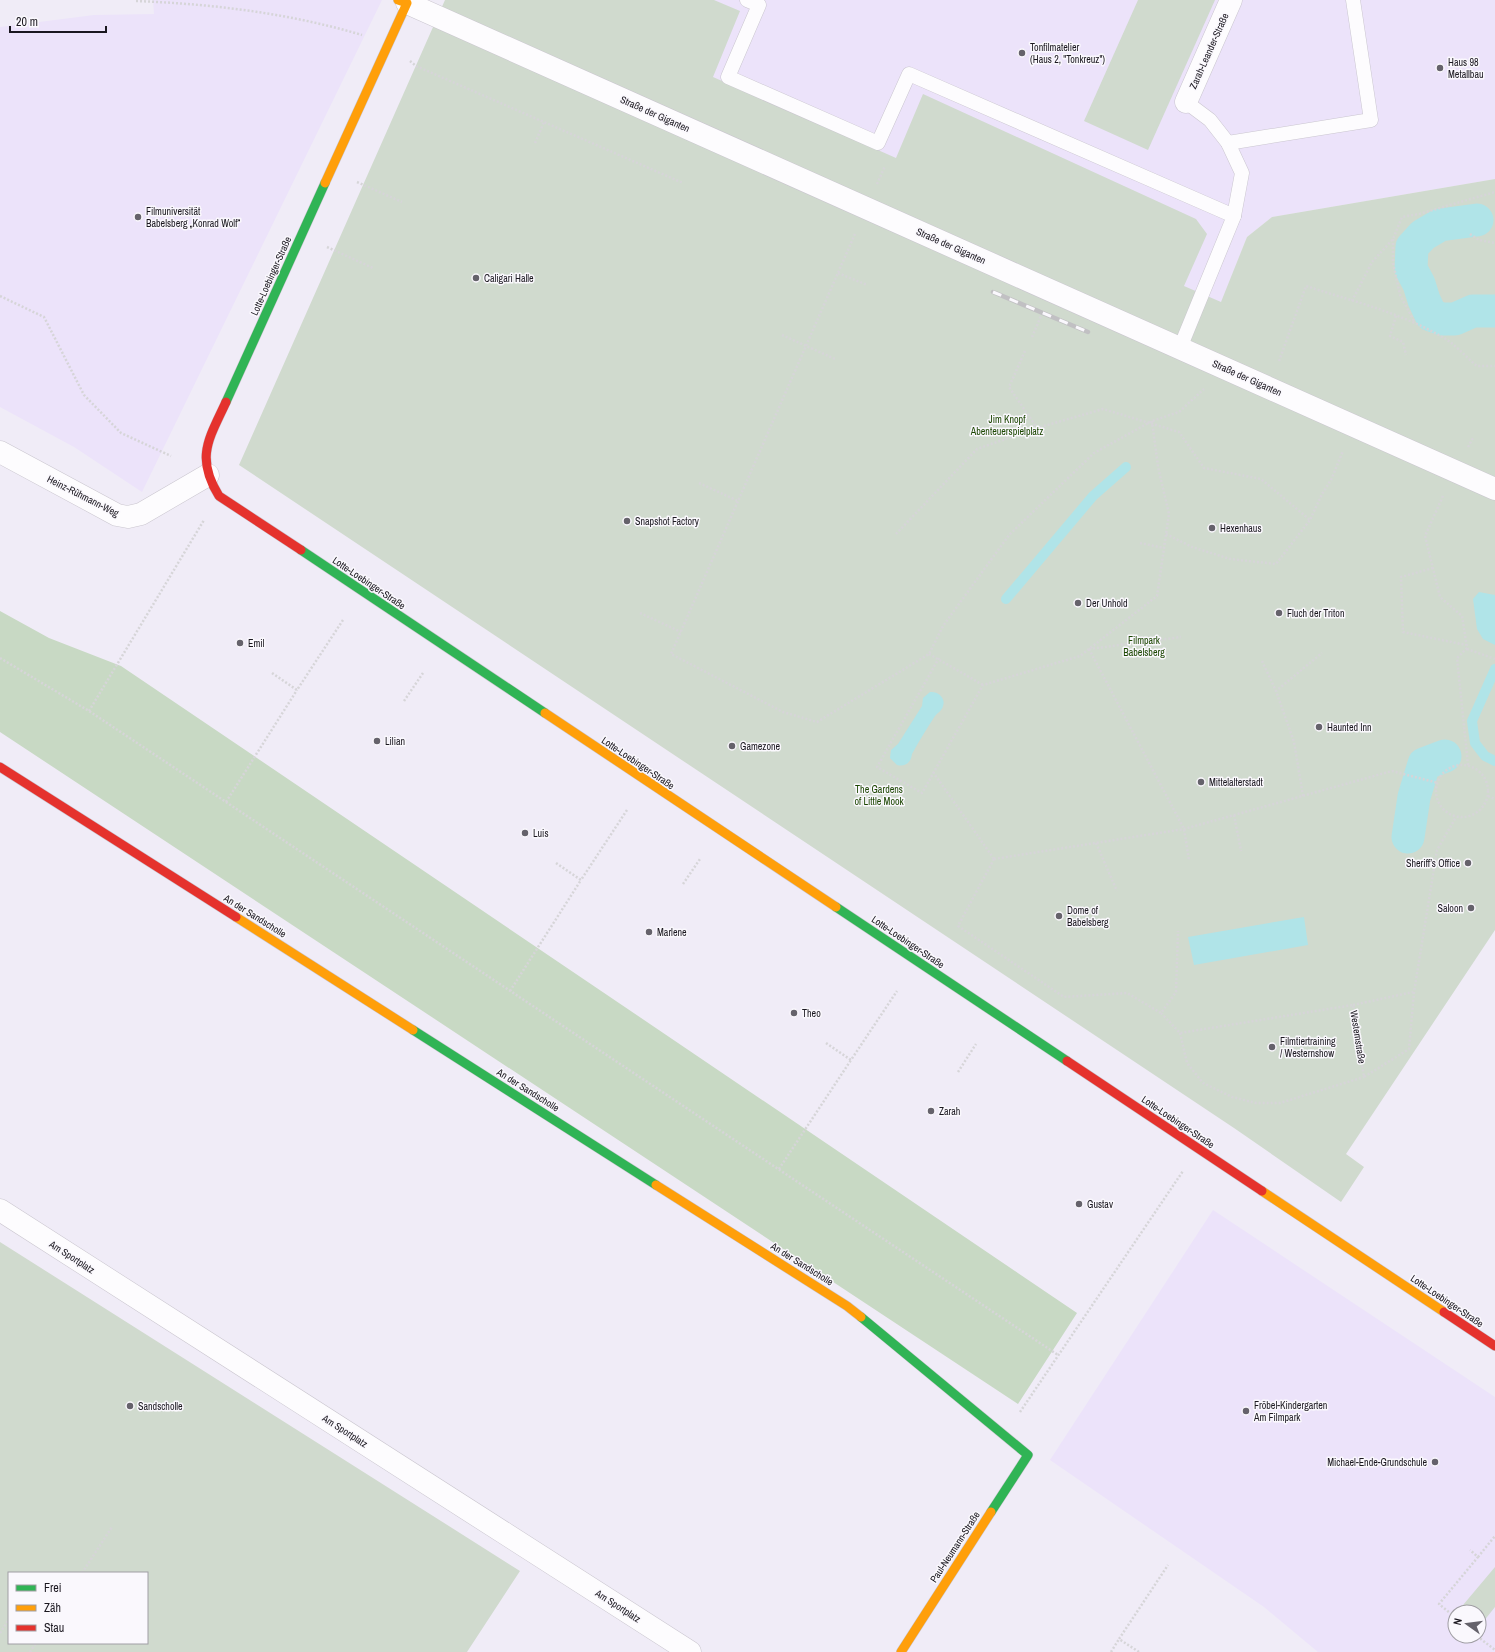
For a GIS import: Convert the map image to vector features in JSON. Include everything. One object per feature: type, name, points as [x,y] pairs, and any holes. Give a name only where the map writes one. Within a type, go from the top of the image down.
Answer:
[{"type":"street","name":"Zarah-Leander-Straße","points":[[1186,102],[1231,0]]},
{"type":"street","name":"Lotte-Loebinger-Straße","points":[[403,2],[389,44],[207,443],[205,457],[208,475],[219,496],[1495,1346]]},
{"type":"street","name":"Straße der Giganten","points":[[403,2],[1495,489]]},
{"type":"street","name":"Heinz-Rühmann-Weg","points":[[0,452],[117,515],[128,517],[141,514],[208,475]]},
{"type":"street","name":"An der Sandscholle","points":[[0,767],[847,1306],[1028,1455]]},
{"type":"street","name":"Am Sportplatz","points":[[0,1210],[690,1652]]},
{"type":"street","name":"Paul-Neumann-Straße","points":[[901,1652],[1028,1455]]},
{"type":"lane","points":[[747,0],[759,6],[728,77],[878,143],[909,74],[1234,216]]},
{"type":"lane","points":[[1228,142],[1371,120],[1353,0]]},
{"type":"lane","points":[[1180,348],[1234,216],[1242,173],[1228,142],[1210,120],[1186,102]]},
{"type":"path","points":[[136,2],[180,3],[268,13],[312,22],[389,44],[416,66],[683,184]]},
{"type":"path","points":[[535,143],[544,122]]},
{"type":"path","points":[[331,172],[402,202]]},
{"type":"path","points":[[1352,301],[1372,262],[1393,239],[1402,217],[1419,214],[1495,192]]},
{"type":"path","points":[[866,208],[671,654],[783,712],[817,722],[929,654],[943,626],[1009,535],[1094,453],[1152,421],[1179,412],[1225,369]]},
{"type":"path","points":[[1470,234],[1479,240],[1495,243]]},
{"type":"path","points":[[301,235],[373,268]]},
{"type":"path","points":[[1393,239],[1393,263],[1400,295],[1415,324]]},
{"type":"path","points":[[838,273],[867,285]]},
{"type":"path","points":[[1269,388],[1306,286],[1396,316],[1415,324],[1446,339],[1477,366],[1495,366]]},
{"type":"path","points":[[0,296],[44,316],[84,395],[121,433],[171,456]]},
{"type":"path","points":[[1396,316],[1390,336],[1403,342],[1406,355]]},
{"type":"path","points":[[782,335],[835,359]]},
{"type":"path","points":[[1025,351],[1009,387],[1037,428]]},
{"type":"path","points":[[896,534],[977,449],[1037,428],[1103,408],[1179,432],[1204,468],[1261,479],[1310,520]]},
{"type":"path","points":[[939,658],[877,766],[922,793],[983,684],[1080,656],[1157,596],[1169,514],[1158,467],[1152,421]]},
{"type":"path","points":[[1467,647],[1462,616],[1440,597],[1425,536],[1454,471],[1473,438]]},
{"type":"path","points":[[1166,534],[1192,546],[1230,559],[1276,564],[1310,520],[1322,494],[1331,480],[1345,446]]},
{"type":"path","points":[[698,483],[738,501]]},
{"type":"path","points":[[89,712],[219,496]]},
{"type":"path","points":[[1140,543],[1164,548]]},
{"type":"path","points":[[1433,568],[1401,577],[1403,632],[1467,647],[1483,656],[1495,659]]},
{"type":"path","points":[[640,613],[681,632]]},
{"type":"path","points":[[226,802],[343,620]]},
{"type":"path","points":[[1089,649],[1181,637]]},
{"type":"path","points":[[1467,647],[1457,658],[1468,765]]},
{"type":"path","points":[[1089,649],[1184,829],[1189,860]]},
{"type":"path","points":[[1276,691],[1322,652]]},
{"type":"path","points":[[929,654],[939,658],[983,684]]},
{"type":"path","points":[[0,658],[89,712],[226,802],[1058,1355]]},
{"type":"path","points":[[1262,661],[1276,691],[1294,742],[1303,796]]},
{"type":"path","points":[[272,673],[297,690]]},
{"type":"path","points":[[404,701],[423,673]]},
{"type":"path","points":[[1468,765],[1477,770],[1484,777],[1488,786],[1488,796],[1484,806],[1476,813],[1466,817],[1456,816],[1445,810],[1438,800],[1436,792],[1438,783],[1441,776],[1453,767],[1468,765]]},
{"type":"path","points":[[994,859],[1184,829],[1392,771],[1438,783]]},
{"type":"path","points":[[933,772],[994,859]]},
{"type":"path","points":[[1488,796],[1495,799]]},
{"type":"path","points":[[510,991],[627,810]]},
{"type":"path","points":[[1234,815],[1241,851]]},
{"type":"path","name":"Westernstraße","points":[[1180,1033],[1353,1005],[1364,1077],[1408,1049],[1414,992],[1437,850],[1456,816]]},
{"type":"path","points":[[1096,843],[1117,891]]},
{"type":"path","points":[[683,884],[700,859]]},
{"type":"path","points":[[994,859],[958,926],[1064,997],[1127,993],[1161,1013],[1180,1033],[1187,1063],[1203,1083],[1232,1097],[1256,1103],[1280,1102],[1364,1077]]},
{"type":"path","points":[[556,863],[581,880]]},
{"type":"path","points":[[1161,1013],[1176,992],[1178,931]]},
{"type":"path","points":[[779,1169],[898,991]]},
{"type":"path","points":[[1353,1005],[1414,992]]},
{"type":"path","points":[[826,1043],[851,1060]]},
{"type":"path","points":[[958,1072],[976,1044]]},
{"type":"path","points":[[1004,1434],[1198,1148]]},
{"type":"path","points":[[83,1572],[112,1527]]},
{"type":"path","points":[[1447,1610],[1439,1604],[1495,1536]]},
{"type":"path","points":[[1470,1550],[1478,1557]]},
{"type":"path","points":[[1111,1652],[1168,1565]]},
{"type":"path","points":[[0,1633],[8,1621]]},
{"type":"path","points":[[1119,1639],[1139,1652]]},
{"type":"path","points":[[1487,1643],[1495,1650]]},
{"type":"shaded area","name":"Filmuniversität Babelsberg „Konrad Wolf“","points":[[153,0],[382,0],[142,492],[74,447],[0,407],[0,27],[94,15],[154,14]]},
{"type":"shaded area","points":[[538,0],[1495,0],[1495,179],[1272,217],[1247,237],[1221,303]]},
{"type":"shaded area","name":"Fröbel-Kindergarten Am Filmpark","points":[[1213,1210],[1495,1397],[1495,1652],[1318,1652],[1264,1607],[1050,1460]]},
{"type":"green space","name":"Filmpark Babelsberg","points":[[445,0],[714,0],[740,11],[713,77],[896,158],[923,94],[1196,219],[1207,234],[1184,286],[1221,302],[1247,237],[1272,217],[1495,179],[1495,930],[1346,1154],[1364,1167],[1341,1202],[1234,1128],[239,465]]},
{"type":"green space","points":[[1138,0],[1215,0],[1148,150],[1084,121]]},
{"type":"green space","points":[[0,611],[49,638],[121,666],[1077,1313],[1018,1404],[0,732]]},
{"type":"green space","name":"Sandscholle","points":[[0,1242],[520,1571],[467,1652],[0,1652]]},
{"type":"green space","points":[[1495,1567],[1495,1607],[1487,1617],[1487,1604],[1464,1604]]},
{"type":"water","points":[[1479,592],[1495,595],[1495,645],[1483,639],[1477,629],[1473,599]]},
{"type":"water","points":[[930,692],[941,696],[944,703],[942,708],[926,730],[909,762],[903,765],[897,765],[890,758],[891,750],[898,744],[922,706],[923,698]]},
{"type":"water","points":[[1304,917],[1308,945],[1194,965],[1188,937]]},
{"type":"waterway","points":[[1477,220],[1440,225],[1423,235],[1412,247],[1411,269],[1419,284],[1431,315],[1442,319],[1455,319],[1473,311],[1495,311]]},
{"type":"waterway","points":[[1006,599],[1093,496],[1126,467]]},
{"type":"waterway","points":[[1495,669],[1472,721],[1475,743],[1485,756],[1495,761]]},
{"type":"waterway","points":[[1408,837],[1414,797],[1424,764],[1445,756]]},
{"type":"railway","points":[[993,292],[1088,332]]},
{"type":"traffic: fast","points":[[226,402],[325,183]]},
{"type":"traffic: fast","points":[[301,550],[545,713]]},
{"type":"traffic: fast","points":[[836,907],[1067,1061]]},
{"type":"traffic: fast","points":[[413,1030],[656,1185]]},
{"type":"traffic: fast","points":[[861,1317],[1028,1455],[991,1512]]},
{"type":"traffic: slow","points":[[325,183],[407,3],[398,0]]},
{"type":"traffic: slow","points":[[545,713],[836,907]]},
{"type":"traffic: slow","points":[[236,917],[413,1030]]},
{"type":"traffic: slow","points":[[656,1185],[847,1306],[861,1317]]},
{"type":"traffic: slow","points":[[1262,1191],[1444,1312]]},
{"type":"traffic: slow","points":[[901,1652],[991,1512]]},
{"type":"traffic: jam","points":[[226,402],[210,438],[206,459],[212,482],[219,496],[301,550]]},
{"type":"traffic: jam","points":[[0,767],[236,917]]},
{"type":"traffic: jam","points":[[1067,1061],[1262,1191]]},
{"type":"traffic: jam","points":[[1444,1312],[1495,1346]]},
{"type":"place","name":"Tonfilmatelier (Haus 2, \"Tonkreuz\")","points":[[1022,53]]},
{"type":"place","name":"Haus 98 Metallbau","points":[[1440,68]]},
{"type":"place","name":"Filmuniversität Babelsberg „Konrad Wolf“","points":[[138,217]]},
{"type":"place","name":"Caligari Halle","points":[[476,278]]},
{"type":"place","name":"Snapshot Factory","points":[[627,521]]},
{"type":"place","name":"Hexenhaus","points":[[1212,528]]},
{"type":"place","name":"Der Unhold","points":[[1078,603]]},
{"type":"place","name":"Fluch der Triton","points":[[1279,613]]},
{"type":"place","name":"Emil","points":[[240,643]]},
{"type":"place","name":"Haunted Inn","points":[[1319,727]]},
{"type":"place","name":"Lilian","points":[[377,741]]},
{"type":"place","name":"Gamezone","points":[[732,746]]},
{"type":"place","name":"Mittelalterstadt","points":[[1201,782]]},
{"type":"place","name":"Luis","points":[[525,833]]},
{"type":"place","name":"Sheriff’s Office","points":[[1468,863]]},
{"type":"place","name":"Saloon","points":[[1471,908]]},
{"type":"place","name":"Dome of Babelsberg","points":[[1059,916]]},
{"type":"place","name":"Marlene","points":[[649,932]]},
{"type":"place","name":"Theo","points":[[794,1013]]},
{"type":"place","name":"Filmtiertraining / Westernshow","points":[[1272,1047]]},
{"type":"place","name":"Zarah","points":[[931,1111]]},
{"type":"place","name":"Gustav","points":[[1079,1204]]},
{"type":"place","name":"Sandscholle","points":[[130,1406]]},
{"type":"place","name":"Fröbel-Kindergarten Am Filmpark","points":[[1246,1411]]},
{"type":"place","name":"Michael-Ende-Grundschule","points":[[1435,1462]]},
{"type":"park label","name":"Jim Knopf Abenteuerspielplatz","points":[[1007,424]]},
{"type":"park label","name":"The Gardens of Little Mook","points":[[879,794]]}]
